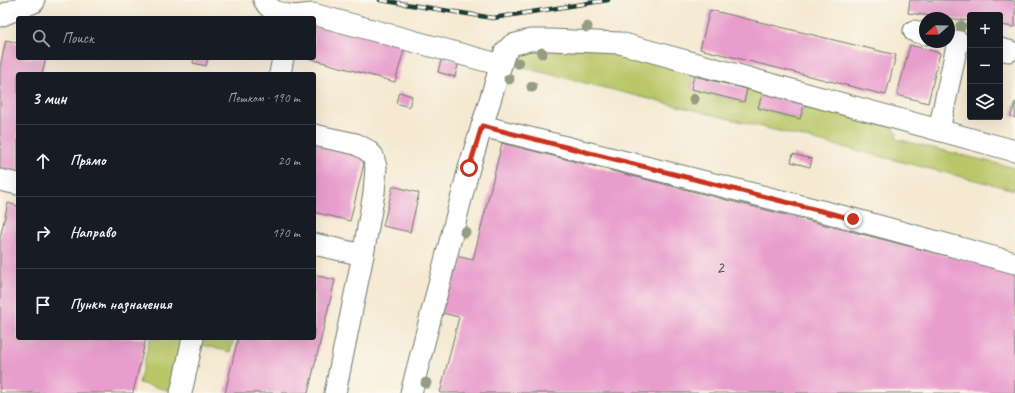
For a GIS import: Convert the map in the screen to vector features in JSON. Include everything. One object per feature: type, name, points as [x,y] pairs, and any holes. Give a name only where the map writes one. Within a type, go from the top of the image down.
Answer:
[{"type":"lane","points":[[264,0],[268,7],[274,11],[290,16]]},
{"type":"lane","points":[[0,16],[34,2]]},
{"type":"lane","points":[[300,16],[313,14],[501,65]]},
{"type":"lane","points":[[411,393],[469,168],[505,52],[512,45],[521,42],[550,40],[620,43],[1015,151]]},
{"type":"lane","points":[[939,130],[959,41]]},
{"type":"lane","points":[[280,72],[284,60]]},
{"type":"lane","points":[[482,126],[853,219],[1015,263]]},
{"type":"lane","points":[[316,135],[356,144],[367,150],[373,156],[376,167],[374,193],[363,256],[335,393]]},
{"type":"lane","points":[[0,180],[16,184]]},
{"type":"lane","points":[[316,244],[363,256]]},
{"type":"lane","points":[[181,393],[193,340]]},
{"type":"green space","points":[[599,47],[692,71],[694,76],[691,89],[744,102],[747,89],[762,93],[758,108],[800,119],[805,102],[891,126],[897,133],[896,139],[1015,168],[1015,190],[509,64],[519,50]]},
{"type":"green space","points":[[150,340],[185,340],[172,391],[139,383]]},
{"type":"green space","points":[[199,340],[233,340],[230,352],[198,344]]},
{"type":"building","points":[[910,0],[1015,1],[1015,27],[1003,25],[1003,12],[967,12],[967,21],[955,19],[955,12],[919,12],[919,14],[908,13]]},
{"type":"building","points":[[710,10],[896,55],[886,95],[700,49]]},
{"type":"building","points":[[316,19],[406,43],[395,82],[314,60],[316,60]]},
{"type":"building","points":[[6,40],[16,42],[16,60],[46,60],[42,72],[16,72],[16,173],[0,169],[0,67]]},
{"type":"building","points":[[910,45],[940,53],[928,103],[897,95]]},
{"type":"building","points":[[442,57],[459,61],[455,77],[438,72]]},
{"type":"building","points":[[194,60],[208,60],[206,66],[193,63]]},
{"type":"building","points":[[694,76],[747,89],[744,102],[691,89]]},
{"type":"building","points":[[763,91],[805,102],[800,119],[758,108]]},
{"type":"building","points":[[399,92],[412,96],[409,107],[396,103]]},
{"type":"building","points":[[1015,102],[1015,118],[1011,116]]},
{"type":"building","points":[[316,142],[366,155],[350,221],[316,212]]},
{"type":"building","points":[[502,143],[1015,273],[1015,393],[440,393],[459,317],[438,312],[452,255],[473,260]]},
{"type":"building","points":[[793,154],[812,159],[810,167],[791,162]]},
{"type":"building","points":[[393,186],[419,193],[410,232],[383,226]]},
{"type":"building","points":[[8,203],[16,205],[16,340],[146,340],[133,393],[0,393],[0,238]]},
{"type":"building","points":[[316,275],[335,280],[308,393],[225,393],[238,340],[316,340]]},
{"type":"railway","points":[[380,0],[493,18],[608,0]]},
{"type":"route","points":[[469,168],[482,126],[853,219]]}]
